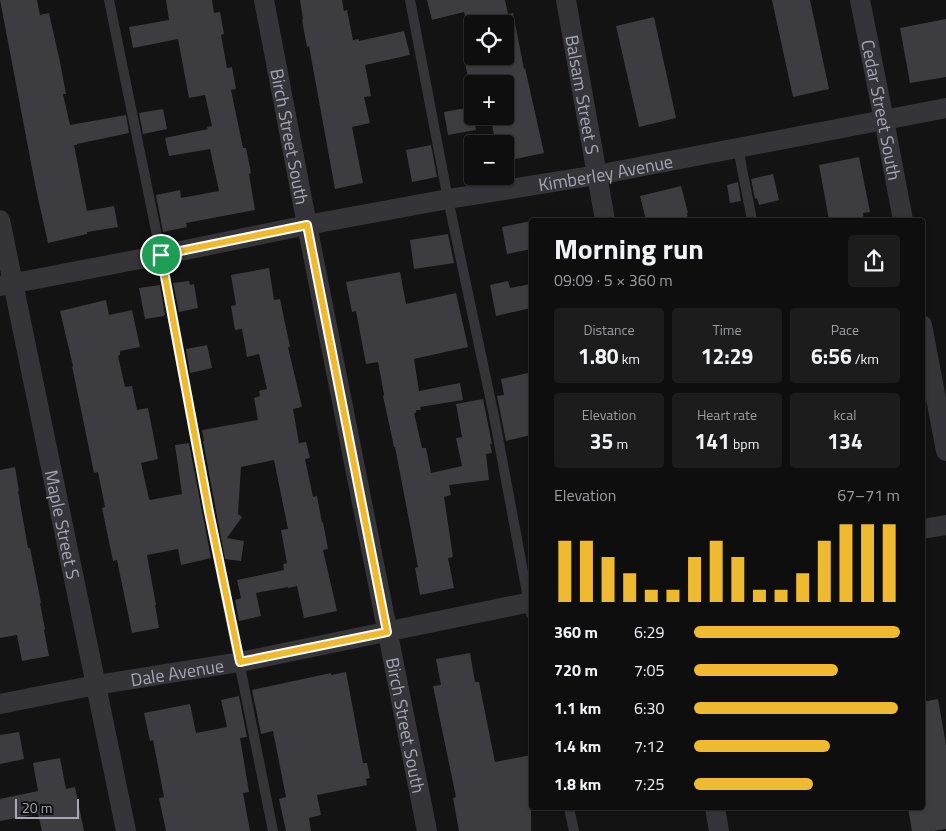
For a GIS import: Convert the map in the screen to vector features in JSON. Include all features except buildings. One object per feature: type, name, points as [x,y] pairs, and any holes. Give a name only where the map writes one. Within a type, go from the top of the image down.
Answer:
[{"type":"street","name":"Birch Street South","points":[[264,0],[427,831]]},
{"type":"street","name":"Balsam Street S","points":[[566,0],[605,218]]},
{"type":"street","name":"Cedar Street South","points":[[860,0],[903,218]]},
{"type":"street","name":"Kimberley Avenue","points":[[6,284],[307,225],[597,175],[946,108]]},
{"type":"street","name":"Maple Street S","points":[[0,220],[6,284],[96,685],[126,831]]},
{"type":"street","points":[[925,341],[946,451]]},
{"type":"street","points":[[925,529],[946,525]]},
{"type":"street","name":"Dale Avenue","points":[[0,704],[96,685],[240,662],[387,632],[529,606]]},
{"type":"street","points":[[715,810],[719,831]]},
{"type":"lane","points":[[109,0],[161,255],[203,485],[273,831]]},
{"type":"lane","points":[[410,0],[448,200],[494,416],[529,601]]},
{"type":"lane","points":[[738,148],[752,218]]},
{"type":"lane","points":[[569,810],[574,831]]},
{"type":"route","points":[[307,225],[387,632],[240,662],[209,512],[161,255],[307,225]]}]
